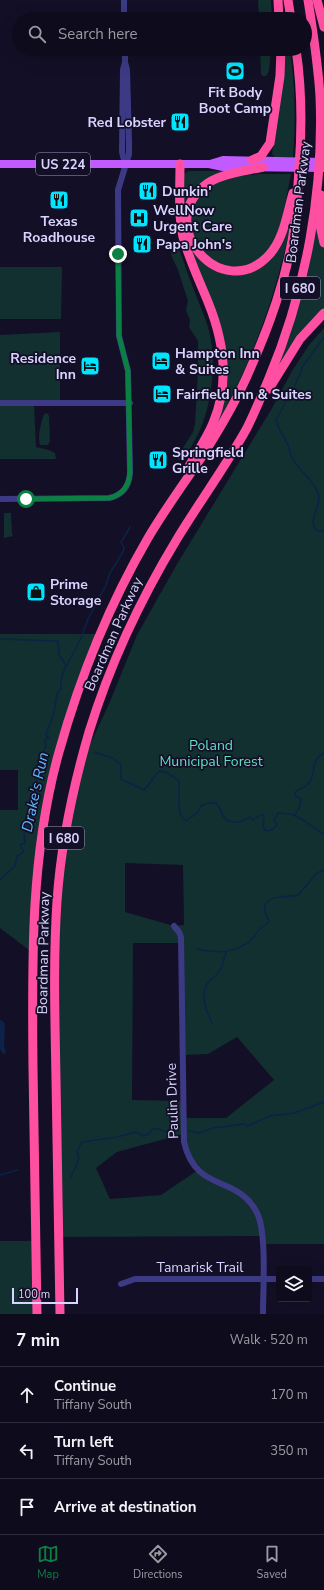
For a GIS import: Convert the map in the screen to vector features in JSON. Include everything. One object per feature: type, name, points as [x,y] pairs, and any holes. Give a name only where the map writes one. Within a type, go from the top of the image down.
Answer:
[{"type":"highway","points":[[278,0],[279,12]]},
{"type":"highway","points":[[288,0],[290,12]]},
{"type":"highway","name":"Boardman Parkway","points":[[308,0],[310,12]]},
{"type":"highway","points":[[317,0],[324,26]]},
{"type":"highway","name":"Boardman Parkway","points":[[60,1314],[55,933],[61,860],[71,802],[78,770],[97,707],[115,659],[130,625],[154,577],[230,457],[257,407],[282,346],[302,279],[312,230],[322,164],[320,89],[312,23]]},
{"type":"highway","points":[[252,160],[261,156],[270,144],[279,81],[281,56]]},
{"type":"highway","name":"Boardman Parkway","points":[[37,1314],[32,1008],[33,928],[36,875],[42,835],[57,760],[88,664],[127,576],[159,520],[220,428],[248,375],[263,339],[281,286],[295,222],[301,112],[297,56]]},
{"type":"highway","points":[[159,520],[213,424],[219,403],[223,378],[223,361],[220,337],[209,303],[190,259],[183,235],[181,218],[180,164]]},
{"type":"highway","points":[[322,164],[320,225],[324,243]]},
{"type":"highway","points":[[263,168],[228,175],[214,180],[201,189],[192,200],[187,217],[190,239],[196,251],[211,264],[224,269],[241,270],[258,265],[270,255],[282,232],[298,177]]},
{"type":"highway","points":[[257,407],[300,340],[324,313]]},
{"type":"main road","name":"US 224","points":[[209,164],[223,160],[252,160],[274,165],[322,164]]},
{"type":"main road","name":"US 224","points":[[0,164],[209,164],[223,167],[263,168],[274,165]]},
{"type":"street","points":[[124,0],[124,12]]},
{"type":"street","points":[[0,499],[106,499],[119,495],[126,487],[130,479],[130,403],[128,371],[119,336],[118,190],[129,154],[127,70],[125,56]]},
{"type":"street","points":[[0,403],[130,403]]},
{"type":"street","name":"Paulin Drive","points":[[174,926],[181,937],[184,1134],[186,1149],[194,1166],[204,1176],[234,1189],[253,1205],[259,1217],[262,1228],[263,1314]]},
{"type":"street","name":"Tamarisk Trail","points":[[121,1284],[135,1279],[276,1279]]},
{"type":"street","points":[[312,1279],[324,1279]]},
{"type":"green space","points":[[258,0],[271,0],[272,12],[259,12]]},
{"type":"green space","points":[[260,56],[270,56],[269,71],[266,76],[261,74]]},
{"type":"green space","points":[[284,56],[291,56],[295,116],[293,157],[275,157],[272,154],[281,95]]},
{"type":"green space","points":[[188,171],[228,171],[214,177],[184,218],[183,175]]},
{"type":"green space","points":[[291,174],[281,225],[274,244],[262,258],[246,266],[236,267],[219,265],[197,247],[193,239],[190,211],[200,193],[217,182],[238,176]]},
{"type":"green space","points":[[288,219],[292,219],[286,246],[262,326],[241,376],[216,426],[226,367],[189,243],[215,268],[261,265]]},
{"type":"green space","points":[[316,227],[324,248],[324,309],[278,368]]},
{"type":"green space","points":[[172,246],[177,246],[179,248],[207,323],[213,361],[213,375],[209,403],[201,429],[186,455],[178,460],[178,456],[193,432],[195,424],[198,341],[189,327],[190,320],[186,310],[188,301],[178,270],[171,255]]},
{"type":"green space","points":[[0,267],[62,267],[61,319],[0,319]]},
{"type":"green space","name":"Poland Municipal Forest","points":[[324,328],[324,1244],[263,1244],[262,1236],[59,1237],[55,933],[78,770],[109,704],[137,635],[177,564],[309,345]],"holes":[[[125,863],[183,865],[184,925],[174,926],[125,912]],[[133,943],[181,943],[183,1055],[208,1054],[237,1037],[274,1080],[226,1118],[184,1118],[183,1101],[132,1100]],[[183,1134],[184,1142],[198,1170],[161,1195],[110,1199],[96,1168],[117,1152]]]},
{"type":"green space","points":[[60,332],[60,403],[34,403],[36,447],[55,453],[56,459],[0,459],[0,335]]},
{"type":"green space","points":[[46,413],[49,416],[50,441],[48,445],[40,445],[40,430],[44,414]]},
{"type":"green space","points":[[4,513],[11,513],[13,536],[4,538]]},
{"type":"green space","points":[[0,634],[100,634],[51,786],[33,953],[0,928],[0,810],[18,810],[18,770],[0,770]]},
{"type":"green space","points":[[0,1241],[36,1241],[37,1314],[0,1314]]},
{"type":"water","points":[[0,1020],[4,1022],[5,1025],[4,1045],[6,1053],[3,1054],[0,1049]]},
{"type":"waterway","points":[[324,337],[303,366],[297,381],[276,420],[296,464],[316,488],[319,498],[313,522],[317,531],[324,531]]},
{"type":"waterway","points":[[67,665],[81,638],[88,619],[106,585],[110,573],[123,552],[124,548],[121,542],[130,526]]},
{"type":"waterway","points":[[0,639],[58,641],[59,655],[66,665],[61,680],[61,688],[57,694],[54,713],[46,734],[49,739]]},
{"type":"waterway","name":"Drake's Run","points":[[0,880],[15,866],[17,856],[24,852],[20,845],[25,843],[24,832],[29,830],[26,821],[33,807],[35,798],[34,791],[36,789],[39,767],[43,757],[42,753],[46,747],[45,741],[47,737]]},
{"type":"waterway","name":"Drake's Run","points":[[94,752],[113,758],[121,765],[121,779],[144,790],[159,771],[168,773],[179,781],[179,808],[182,817],[186,821],[198,812],[201,806],[215,803],[225,819],[230,822],[240,822],[250,817],[253,820],[260,815],[264,815],[263,827],[266,831],[272,830],[277,825],[274,821],[278,813],[286,813],[298,817],[324,834]]},
{"type":"waterway","points":[[295,815],[299,808],[301,799],[296,796],[295,792],[305,787],[311,780],[316,760],[324,753]]},
{"type":"waterway","points":[[196,949],[217,952],[231,950],[244,945],[251,940],[269,921],[265,912],[267,902],[271,899],[298,895],[317,873],[324,870]]},
{"type":"waterway","points":[[212,1023],[205,1004],[204,994],[207,984],[220,970],[226,952]]},
{"type":"waterway","points":[[189,1131],[199,1133],[213,1128],[245,1124],[247,1126],[270,1116],[294,1113],[324,1102]]},
{"type":"waterway","points":[[71,1177],[79,1158],[77,1152],[82,1142],[117,1137],[136,1132],[143,1136],[149,1134],[152,1129],[158,1129],[165,1132],[172,1128],[178,1131]]},
{"type":"waterway","points":[[0,1175],[18,1170]]},
{"type":"place","name":"Fit Body Boot Camp","points":[[235,71]]},
{"type":"place","name":"Red Lobster","points":[[180,122]]},
{"type":"place","name":"Dunkin'","points":[[148,191]]},
{"type":"place","name":"Texas Roadhouse","points":[[59,200]]},
{"type":"place","name":"WellNow Urgent Care","points":[[139,218]]},
{"type":"place","name":"Papa John's","points":[[142,244]]},
{"type":"place","name":"Hampton Inn & Suites","points":[[161,361]]},
{"type":"place","name":"Residence Inn","points":[[90,366]]},
{"type":"place","name":"Fairfield Inn & Suites","points":[[162,394]]},
{"type":"place","name":"Springfield Grille","points":[[158,460]]},
{"type":"place","name":"Prime Storage","points":[[36,592]]},
{"type":"route","points":[[26,499],[109,498],[119,495],[129,483],[130,403],[128,368],[120,344],[119,336],[118,254]]}]
